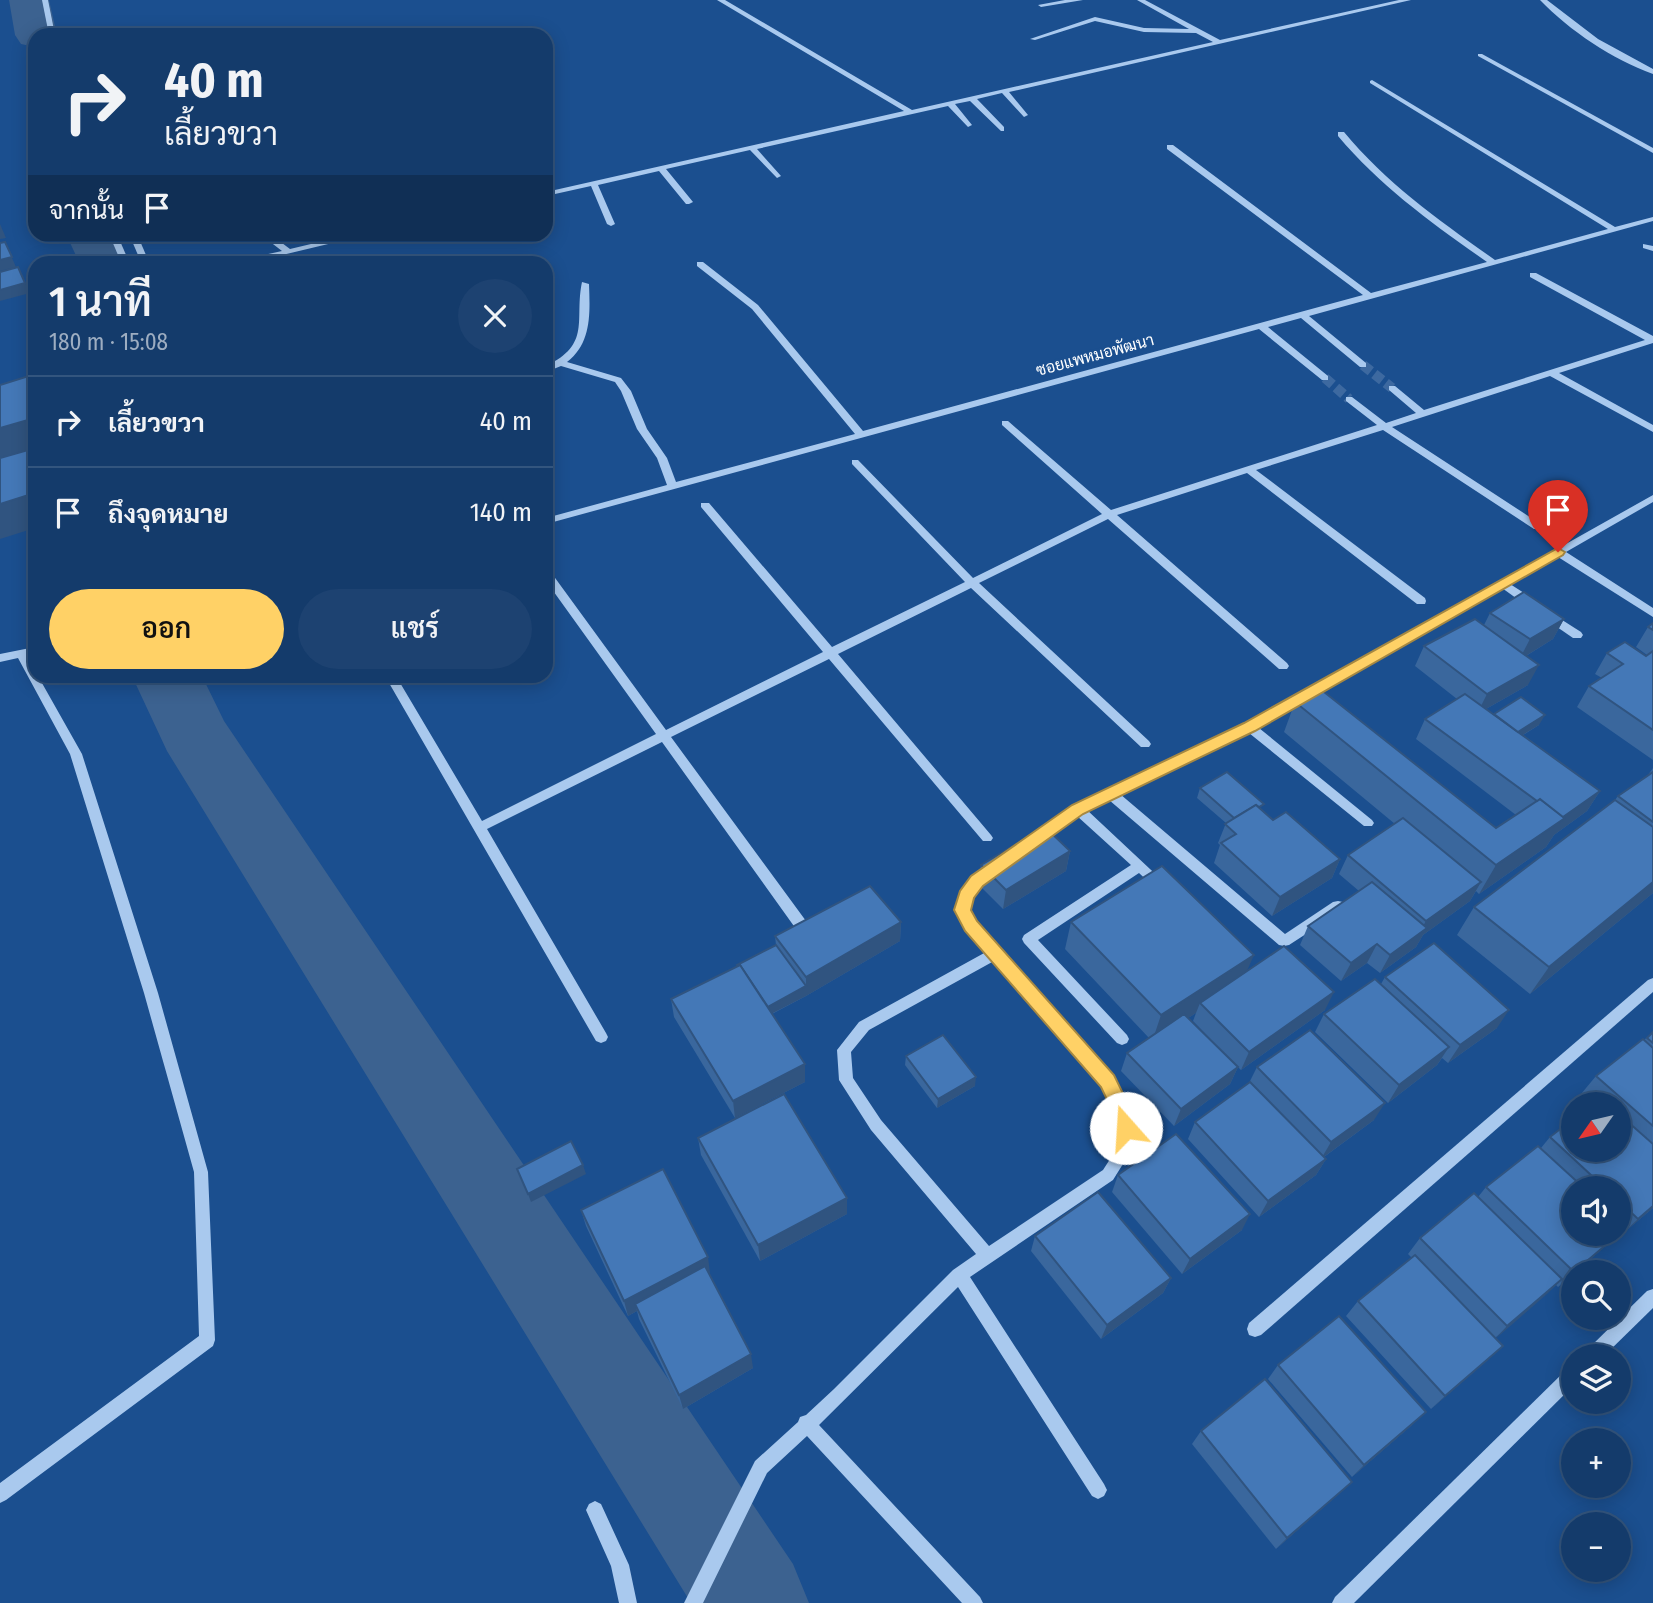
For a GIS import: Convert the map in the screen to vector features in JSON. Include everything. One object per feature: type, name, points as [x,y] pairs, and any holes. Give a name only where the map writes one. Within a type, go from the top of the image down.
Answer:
[{"type":"street","points":[[46,0],[51,28]]},
{"type":"street","points":[[720,0],[909,111]]},
{"type":"street","points":[[1041,5],[1080,0]]},
{"type":"street","points":[[1140,0],[1220,43]]},
{"type":"street","points":[[553,192],[1404,0]]},
{"type":"street","points":[[1543,0],[1599,44],[1653,72]]},
{"type":"street","points":[[1033,39],[1095,19],[1144,30],[1196,30]]},
{"type":"street","points":[[1480,55],[1653,151]]},
{"type":"street","points":[[1372,82],[1615,230]]},
{"type":"street","points":[[1003,90],[1024,115]]},
{"type":"street","points":[[971,97],[1001,129]]},
{"type":"street","points":[[949,102],[968,125]]},
{"type":"street","points":[[1341,134],[1360,160],[1385,184],[1493,262]]},
{"type":"street","points":[[1170,146],[1369,296]]},
{"type":"street","points":[[752,148],[777,176]]},
{"type":"street","points":[[660,168],[689,202]]},
{"type":"street","points":[[593,183],[611,224]]},
{"type":"street","name":"ซอยแพหมอพัฒนา","points":[[553,520],[1653,219]]},
{"type":"street","points":[[275,242],[289,252]]},
{"type":"street","points":[[271,256],[332,242]]},
{"type":"street","points":[[700,264],[755,307],[862,436]]},
{"type":"street","points":[[1533,275],[1652,340]]},
{"type":"street","points":[[553,366],[562,363],[577,350],[584,328],[585,284]]},
{"type":"street","points":[[1302,314],[1363,365]]},
{"type":"street","points":[[1261,326],[1325,378]]},
{"type":"street","points":[[480,827],[1110,514],[1652,340]]},
{"type":"street","points":[[562,363],[618,380],[626,391],[642,429],[662,458],[673,487]]},
{"type":"street","points":[[1550,372],[1653,429]]},
{"type":"street","points":[[1392,388],[1422,413]]},
{"type":"street","points":[[1349,399],[1384,426],[1538,527]]},
{"type":"street","points":[[1004,423],[1283,666]]},
{"type":"street","points":[[855,462],[972,583],[1145,744]]},
{"type":"street","points":[[1248,469],[1421,601]]},
{"type":"street","points":[[1022,849],[1078,810],[1320,694],[1503,584],[1647,502],[1653,516]]},
{"type":"street","points":[[705,505],[987,838]]},
{"type":"street","points":[[1558,552],[1653,613]]},
{"type":"street","points":[[553,583],[801,925]]},
{"type":"street","points":[[1503,584],[1577,635]]},
{"type":"street","points":[[0,658],[28,652]]},
{"type":"street","points":[[21,654],[28,667]]},
{"type":"street","points":[[0,1494],[207,1340],[201,1172],[151,993],[76,754],[37,683]]},
{"type":"street","points":[[395,683],[601,1037]]},
{"type":"street","points":[[1250,727],[1368,823]]},
{"type":"street","points":[[1112,795],[1284,941],[1347,900]]},
{"type":"street","points":[[1078,810],[1171,894]]},
{"type":"street","points":[[693,1603],[761,1467],[806,1423],[840,1395],[959,1275],[1108,1175],[1129,1143],[1123,1112],[1108,1081],[971,926],[962,910],[966,895],[977,881],[1000,865]]},
{"type":"street","points":[[1122,1039],[1029,939],[1140,866]]},
{"type":"street","points":[[988,1256],[876,1125],[846,1080],[844,1050],[864,1026],[997,954]]},
{"type":"street","points":[[1255,1329],[1653,984]]},
{"type":"street","points":[[959,1275],[1098,1490]]},
{"type":"street","points":[[1604,1344],[1653,1297]]},
{"type":"street","points":[[1341,1603],[1561,1387]]},
{"type":"street","points":[[806,1423],[974,1603]]},
{"type":"street","points":[[595,1510],[620,1565],[628,1603]]},
{"type":"building","points":[[5,242],[12,257],[0,260],[0,243]]},
{"type":"building","points":[[18,267],[25,283],[0,290],[0,272]]},
{"type":"building","points":[[28,376],[28,420],[0,428],[0,385]]},
{"type":"building","points":[[28,450],[28,495],[0,504],[0,458]]},
{"type":"building","points":[[1524,592],[1564,619],[1530,639],[1490,613]]},
{"type":"building","points":[[1475,619],[1539,665],[1487,694],[1424,646]]},
{"type":"building","points":[[1625,642],[1646,656],[1653,651],[1653,730],[1589,686],[1623,664],[1607,653]]},
{"type":"building","points":[[1319,688],[1496,828],[1540,799],[1565,818],[1496,865],[1295,702]]},
{"type":"building","points":[[1465,694],[1600,791],[1563,817],[1425,719]]},
{"type":"building","points":[[1521,697],[1545,715],[1518,732],[1494,714]]},
{"type":"building","points":[[1227,772],[1264,804],[1259,807],[1256,805],[1234,818],[1200,788]]},
{"type":"building","points":[[1653,772],[1653,822],[1618,796]]},
{"type":"building","points":[[1615,800],[1653,827],[1653,882],[1549,967],[1474,907]]},
{"type":"building","points":[[1256,805],[1273,820],[1286,812],[1340,859],[1280,897],[1221,843],[1236,834],[1225,824]]},
{"type":"building","points":[[1403,818],[1481,882],[1426,921],[1348,855]]},
{"type":"building","points":[[1045,827],[1070,851],[1006,890],[981,865]]},
{"type":"building","points":[[1162,866],[1254,955],[1161,1015],[1071,922]]},
{"type":"building","points":[[1372,882],[1427,928],[1390,955],[1377,944],[1351,963],[1308,926]]},
{"type":"building","points":[[870,886],[901,922],[806,977],[775,936]]},
{"type":"building","points":[[1434,943],[1509,1010],[1460,1045],[1385,977]]},
{"type":"building","points":[[776,945],[806,986],[768,1007],[740,965],[737,965]]},
{"type":"building","points":[[1284,946],[1334,992],[1249,1052],[1200,1003]]},
{"type":"building","points":[[740,965],[805,1064],[733,1101],[671,999]]},
{"type":"building","points":[[1375,979],[1449,1047],[1399,1085],[1324,1014]]},
{"type":"building","points":[[1184,1014],[1238,1067],[1181,1109],[1127,1053]]},
{"type":"building","points":[[1310,1030],[1385,1103],[1331,1142],[1257,1067]]},
{"type":"building","points":[[1653,1032],[1653,1043],[1647,1038]]},
{"type":"building","points":[[943,1035],[976,1077],[938,1099],[906,1056]]},
{"type":"building","points":[[1643,1039],[1653,1048],[1653,1126],[1631,1107],[1631,1092],[1614,1092],[1596,1076]]},
{"type":"building","points":[[1250,1082],[1326,1159],[1268,1201],[1195,1122]]},
{"type":"building","points":[[784,1094],[847,1198],[758,1245],[698,1138]]},
{"type":"building","points":[[1631,1125],[1653,1144],[1653,1206],[1638,1219],[1631,1212],[1631,1176],[1592,1176],[1577,1162],[1631,1162]]},
{"type":"building","points":[[1561,1128],[1561,1147],[1550,1137]]},
{"type":"building","points":[[1176,1134],[1250,1214],[1190,1259],[1118,1175]]},
{"type":"building","points":[[571,1141],[583,1165],[528,1194],[517,1169]]},
{"type":"building","points":[[1538,1146],[1571,1176],[1561,1176],[1561,1246],[1605,1246],[1588,1260],[1562,1260],[1486,1187]]},
{"type":"building","points":[[663,1169],[708,1257],[624,1301],[581,1210]]},
{"type":"building","points":[[1098,1192],[1171,1278],[1107,1325],[1035,1236]]},
{"type":"building","points":[[1474,1193],[1561,1280],[1507,1326],[1420,1238]]},
{"type":"building","points":[[1415,1255],[1503,1346],[1445,1396],[1358,1301]]},
{"type":"building","points":[[705,1266],[751,1354],[679,1395],[635,1304]]},
{"type":"building","points":[[1339,1316],[1426,1412],[1364,1465],[1278,1365]]},
{"type":"building","points":[[1265,1379],[1352,1482],[1287,1538],[1201,1431]]},
{"type":"waterway","points":[[29,0],[35,28]]},
{"type":"waterway","points":[[95,242],[101,256]]},
{"type":"waterway","points":[[170,683],[193,732],[754,1603]]},
{"type":"tunnel","points":[[1363,365],[1392,388]]},
{"type":"tunnel","points":[[1325,378],[1349,399]]},
{"type":"route","points":[[1126,1128],[1123,1112],[1108,1081],[971,926],[962,910],[966,895],[977,881],[1078,810],[1250,727],[1558,552]]}]
